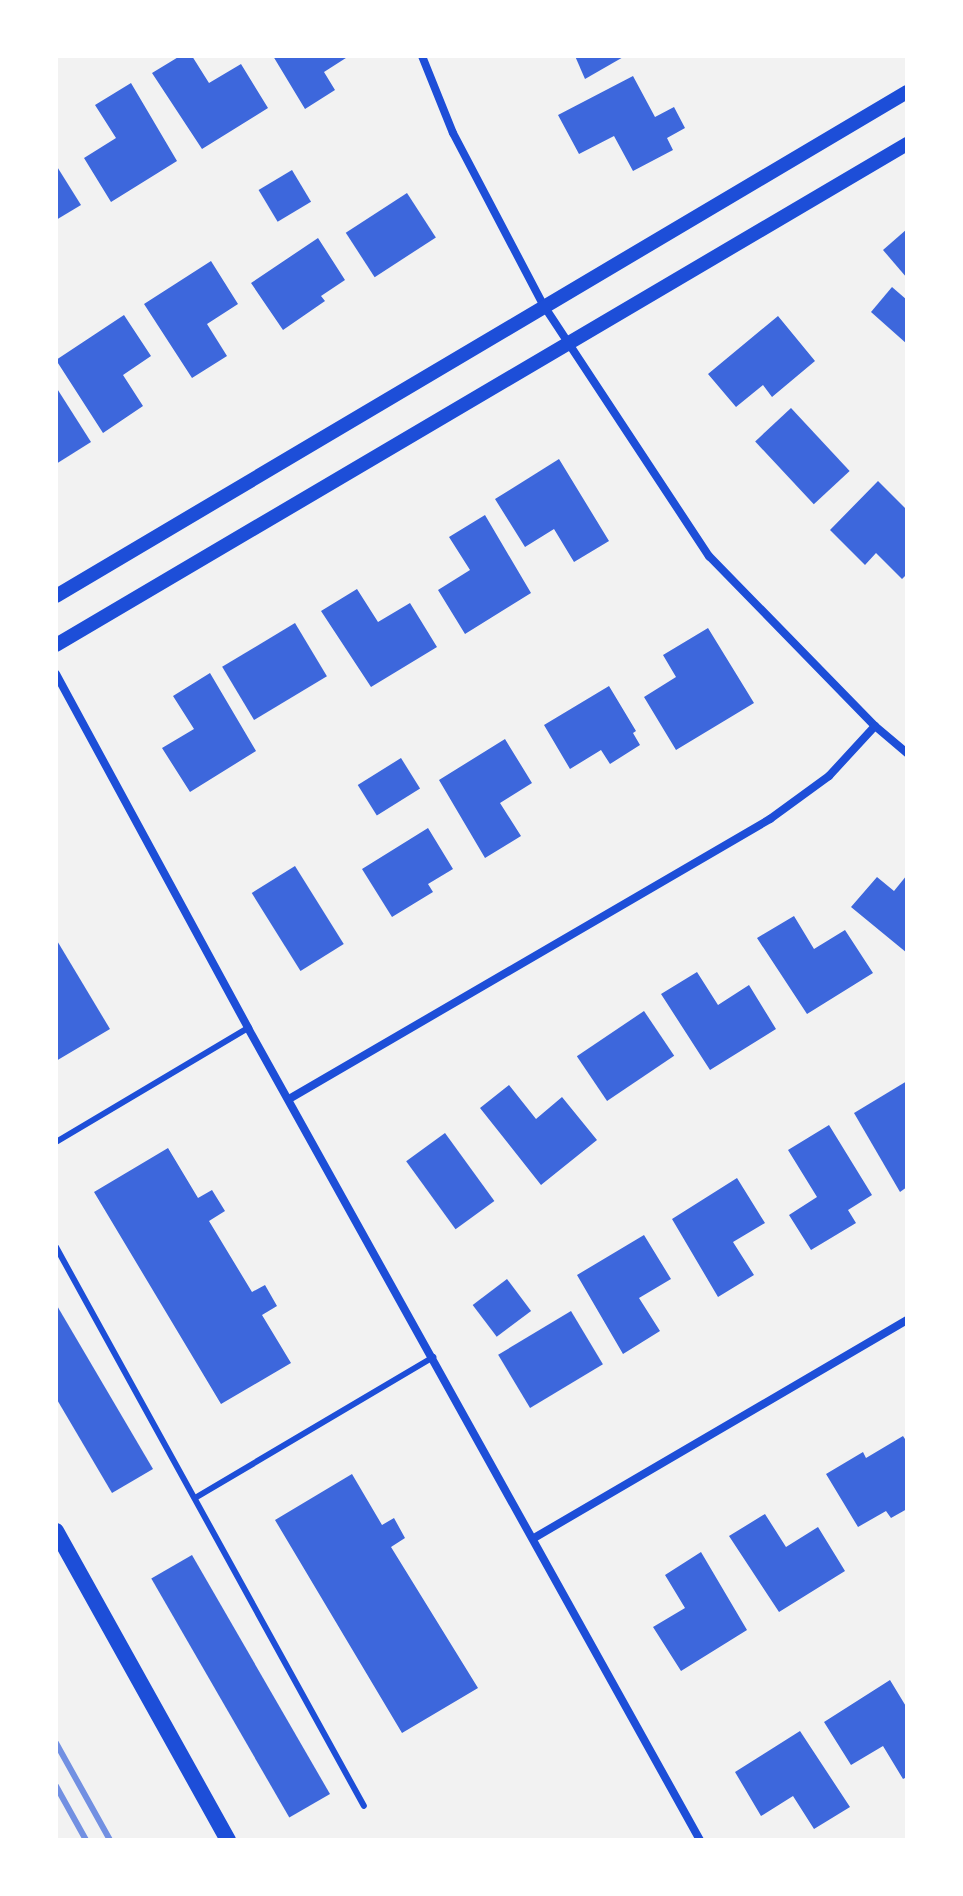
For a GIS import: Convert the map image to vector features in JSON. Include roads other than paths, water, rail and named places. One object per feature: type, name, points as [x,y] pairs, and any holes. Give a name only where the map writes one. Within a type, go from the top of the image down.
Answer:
[{"type":"main road","points":[[56,1531],[228,1840]]},
{"type":"street","points":[[422,56],[453,133],[544,306],[709,556],[875,726],[907,753]]},
{"type":"street","points":[[56,596],[907,92]]},
{"type":"street","points":[[56,645],[907,144]]},
{"type":"street","points":[[56,674],[248,1028],[434,1357],[700,1840]]},
{"type":"street","points":[[289,1099],[770,819],[829,776],[875,726]]},
{"type":"street","points":[[534,1538],[907,1320]]},
{"type":"lane","points":[[56,1142],[248,1028]]},
{"type":"lane","points":[[56,1247],[364,1806]]},
{"type":"lane","points":[[195,1498],[434,1357]]},
{"type":"railway","points":[[56,1743],[110,1840]]},
{"type":"railway","points":[[56,1786],[86,1840]]}]
